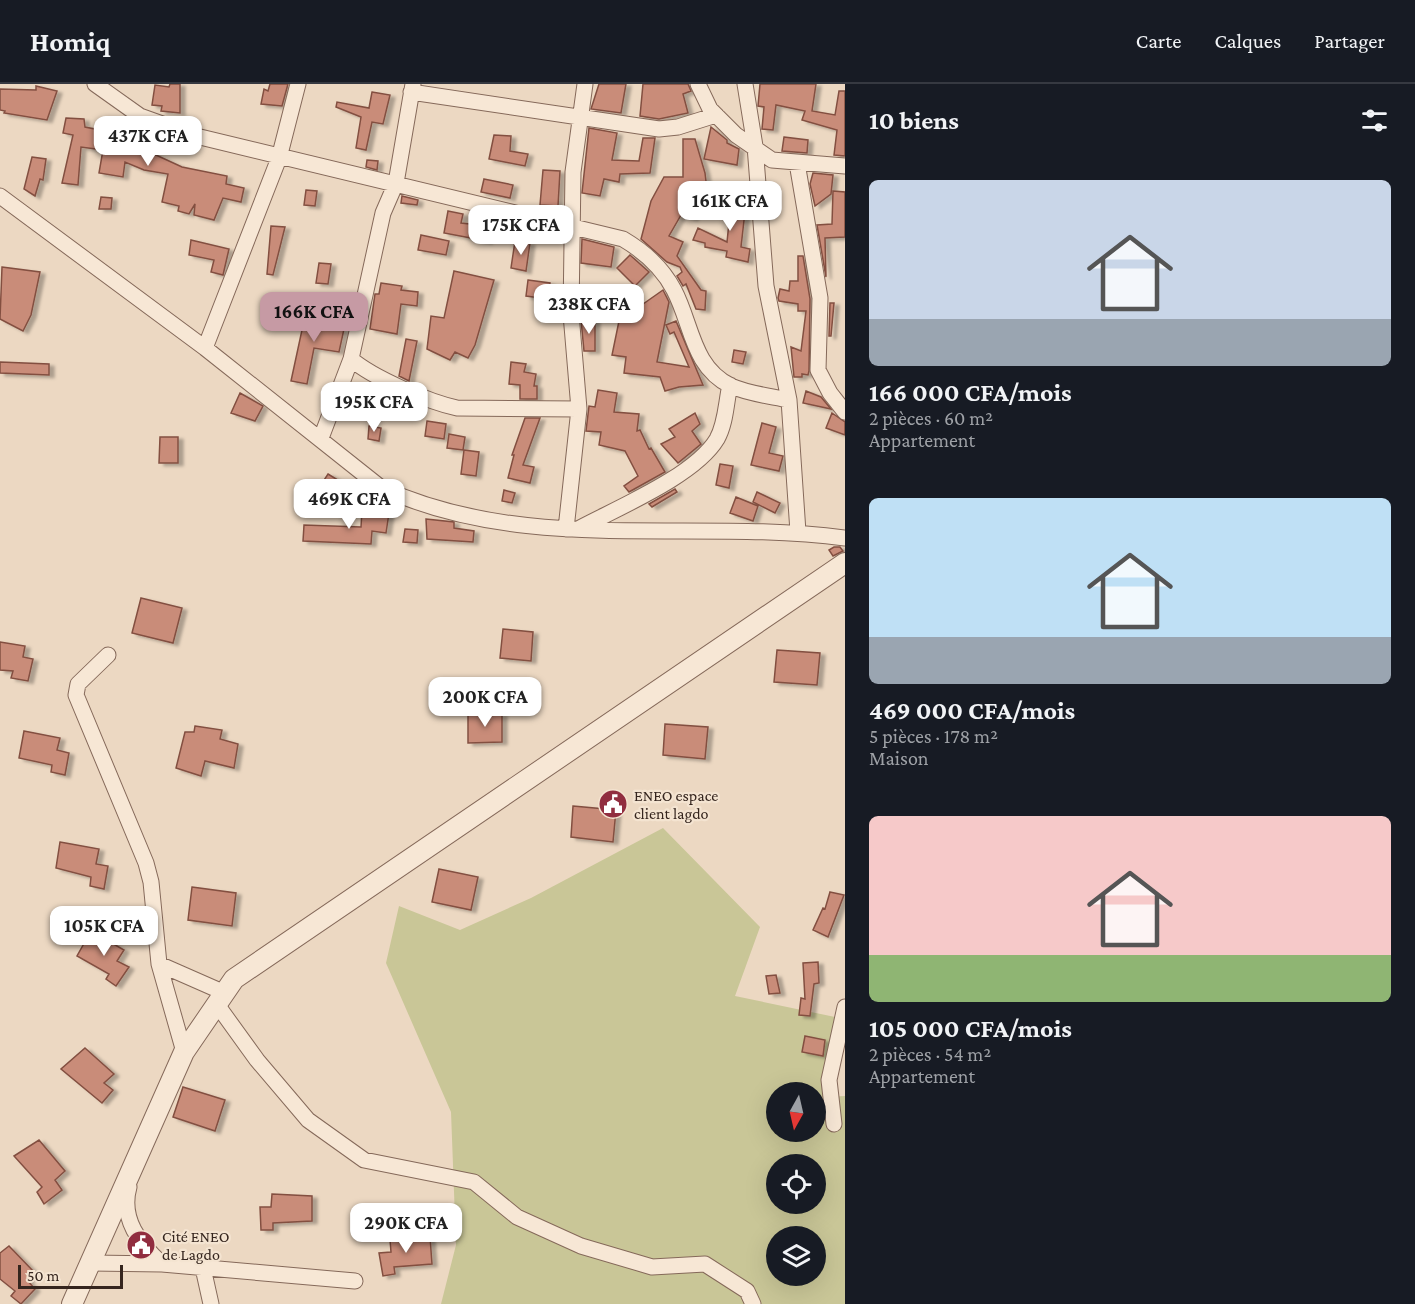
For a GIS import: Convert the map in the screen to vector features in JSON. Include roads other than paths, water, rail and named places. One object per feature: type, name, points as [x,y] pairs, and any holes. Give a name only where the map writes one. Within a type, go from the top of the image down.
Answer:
[{"type":"street","points":[[95,84],[140,116],[196,136],[279,158],[396,183],[623,239],[653,260],[675,291],[700,360],[729,385],[746,392],[789,400]]},
{"type":"street","points":[[206,348],[279,158],[298,84]]},
{"type":"street","points":[[570,530],[579,409],[571,314],[571,225],[573,172],[585,84]]},
{"type":"street","points":[[698,84],[710,109],[736,135],[772,160],[845,166]]},
{"type":"street","points":[[745,84],[754,146],[766,286],[789,400],[798,532]]},
{"type":"street","points":[[321,438],[351,359],[383,213],[396,183],[412,88],[580,119],[659,129],[678,127],[716,115]]},
{"type":"street","points":[[797,163],[820,298],[818,370],[830,393],[845,411]]},
{"type":"street","points":[[0,196],[206,348],[380,487],[404,498],[480,519],[570,530],[798,532],[845,538]]},
{"type":"street","points":[[351,359],[361,367],[396,385],[441,404],[457,408],[579,409]]},
{"type":"street","points":[[570,530],[664,483],[705,454],[716,439],[722,425],[729,385]]},
{"type":"street","points":[[72,1304],[184,1052],[234,979],[845,563]]},
{"type":"street","points":[[108,655],[78,684],[76,694],[146,863],[151,882],[159,964],[184,1052]]},
{"type":"street","points":[[159,964],[225,993]]},
{"type":"street","points":[[225,993],[218,1006],[257,1060],[308,1120],[364,1160],[474,1182],[517,1217],[581,1246],[652,1267],[705,1264],[747,1291],[753,1304]]},
{"type":"street","points":[[834,1124],[829,1080],[845,1007]]},
{"type":"street","points":[[139,1152],[125,1201],[133,1230],[145,1248],[162,1264]]},
{"type":"street","points":[[91,1263],[162,1264],[355,1281]]},
{"type":"street","points":[[203,1268],[211,1304]]},
{"type":"place","name":"ENEO espace client lagdo","points":[[613,804]]},
{"type":"place","name":"Cité ENEO de Lagdo","points":[[141,1245]]}]
